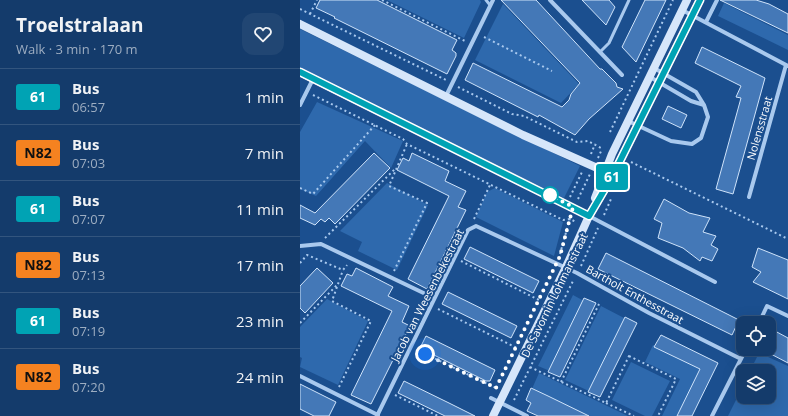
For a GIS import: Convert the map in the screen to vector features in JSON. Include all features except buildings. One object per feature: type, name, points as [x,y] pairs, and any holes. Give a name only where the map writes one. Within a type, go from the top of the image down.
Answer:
[{"type":"street","points":[[446,96],[470,43],[477,33],[493,0]]},
{"type":"street","points":[[550,0],[622,75]]},
{"type":"street","name":"De Savornin Lohmanstraat","points":[[589,216],[612,154],[687,0]]},
{"type":"street","name":"De Savornin Lohmanstraat","points":[[493,416],[566,268],[584,226],[613,175],[662,72],[700,0]]},
{"type":"street","points":[[706,22],[717,0]]},
{"type":"street","name":"Nolensstraat","points":[[682,10],[787,66],[749,197]]},
{"type":"street","points":[[300,24],[523,135],[613,175]]},
{"type":"street","points":[[628,121],[671,141],[692,144],[701,138],[708,117],[704,105],[696,92],[654,68]]},
{"type":"street","points":[[300,72],[570,205],[715,282]]},
{"type":"street","points":[[650,77],[691,101],[704,105]]},
{"type":"street","points":[[300,105],[313,79]]},
{"type":"street","name":"Jacob van Weesenbekestraat","points":[[377,415],[468,230],[476,226]]},
{"type":"street","name":"Bartholt Enthesstraat","points":[[476,226],[577,273],[649,313],[741,359]]},
{"type":"street","points":[[300,246],[319,244],[351,257],[434,298]]},
{"type":"street","points":[[762,316],[767,306],[788,316]]},
{"type":"street","points":[[712,416],[742,356]]},
{"type":"street","points":[[300,376],[377,415]]},
{"type":"street","points":[[491,398],[527,416]]},
{"type":"lane","points":[[486,0],[490,5]]},
{"type":"lane","points":[[600,52],[609,43],[630,0]]},
{"type":"path","points":[[310,14],[317,0]]},
{"type":"path","points":[[382,0],[470,43]]},
{"type":"path","points":[[608,136],[674,0]]},
{"type":"path","points":[[477,33],[552,71]]},
{"type":"path","points":[[307,92],[403,139],[407,144],[559,218],[570,219],[597,232]]},
{"type":"path","points":[[300,188],[313,194],[375,125]]},
{"type":"path","points":[[570,205],[590,164],[602,149],[605,142]]},
{"type":"path","points":[[391,277],[427,203],[389,186],[407,144]]},
{"type":"path","points":[[559,218],[570,205],[590,164],[595,144]]},
{"type":"path","points":[[602,149],[612,154]]},
{"type":"path","points":[[621,158],[788,239]]},
{"type":"path","points":[[319,244],[397,167]]},
{"type":"path","name":"Jacob van Weesenbekestraat","points":[[476,226],[474,218],[490,184]]},
{"type":"path","name":"De Savornin Lohmanstraat","points":[[510,408],[597,232],[613,195]]},
{"type":"path","name":"De Savornin Lohmanstraat","points":[[557,263],[570,219],[570,205]]},
{"type":"path","points":[[300,263],[307,255],[344,270]]},
{"type":"path","points":[[336,394],[371,320],[332,301],[344,270],[351,257]]},
{"type":"path","points":[[455,257],[539,300]]},
{"type":"path","points":[[300,323],[338,284]]},
{"type":"path","name":"De Savornin Lohmanstraat","points":[[535,307],[542,294]]},
{"type":"path","points":[[561,382],[599,304]]},
{"type":"path","points":[[430,305],[525,351]]},
{"type":"path","points":[[411,347],[496,388]]},
{"type":"path","name":"De Savornin Lohmanstraat","points":[[513,354],[516,347]]},
{"type":"path","points":[[606,403],[630,355],[676,379],[658,416]]},
{"type":"path","points":[[519,362],[634,416]]},
{"type":"path","points":[[491,398],[499,381]]},
{"type":"path","points":[[388,392],[438,416]]},
{"type":"shaded area","points":[[387,0],[480,0],[481,2],[464,38]]},
{"type":"shaded area","points":[[724,3],[788,35],[788,50],[718,16]]},
{"type":"shaded area","points":[[503,4],[579,84],[561,103],[475,60]]},
{"type":"shaded area","points":[[300,29],[580,166],[564,198],[300,69]]},
{"type":"shaded area","points":[[317,102],[403,141],[391,168],[365,141],[316,196],[300,189],[300,132]]},
{"type":"shaded area","points":[[387,183],[428,205],[397,270],[358,251],[362,242],[340,231]]},
{"type":"shaded area","points":[[495,188],[563,222],[554,256],[476,217],[487,192]]},
{"type":"shaded area","points":[[573,295],[584,301],[550,371],[538,366]]},
{"type":"shaded area","points":[[327,299],[368,321],[338,385],[300,367],[302,358],[300,357],[300,327]]},
{"type":"shaded area","points":[[601,306],[626,319],[591,392],[565,380]]},
{"type":"shaded area","points":[[653,345],[703,370],[680,416],[662,416],[680,379],[645,362]]},
{"type":"shaded area","points":[[758,356],[766,356],[788,366],[788,416],[728,416],[736,400],[736,404],[776,404],[776,364],[754,364]]},
{"type":"shaded area","points":[[631,362],[670,381],[652,416],[645,416],[612,400]]},
{"type":"shaded area","points":[[539,373],[628,416],[582,416],[531,391]]},
{"type":"bus line","name":"61","points":[[300,72],[566,203],[589,216],[613,175],[662,72],[700,0]]},
{"type":"route","points":[[425,354],[496,388],[560,256],[573,207],[550,195]]}]
